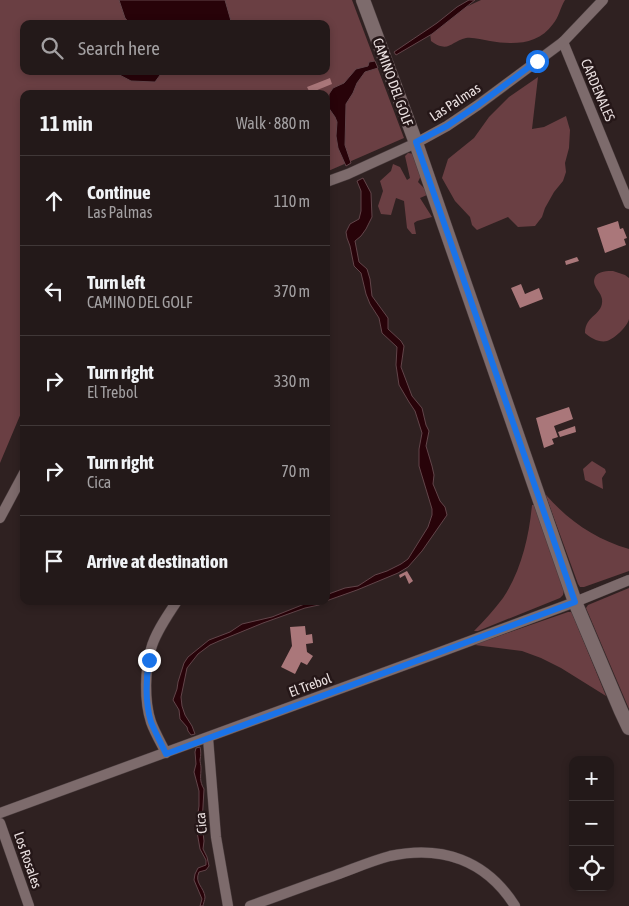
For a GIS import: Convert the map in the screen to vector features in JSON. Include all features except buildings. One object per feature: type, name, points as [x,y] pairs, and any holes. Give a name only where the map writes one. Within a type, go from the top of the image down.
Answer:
[{"type":"street","name":"CAMINO DEL GOLF","points":[[363,0],[416,142],[575,602],[629,728]]},
{"type":"street","points":[[563,42],[604,0]]},
{"type":"street","name":"Las Palmas","points":[[330,181],[348,174],[447,126],[563,42]]},
{"type":"street","name":"CARDENALES","points":[[563,42],[628,198]]},
{"type":"street","points":[[0,518],[20,480]]},
{"type":"street","name":"El Trebol","points":[[0,813],[166,754],[575,602],[629,580]]},
{"type":"street","points":[[166,754],[151,721],[147,696],[147,672],[151,648],[164,620],[174,605]]},
{"type":"street","name":"Cica","points":[[208,738],[216,837],[228,906]]},
{"type":"street","name":"Los Rosales","points":[[0,823],[29,906]]},
{"type":"street","points":[[250,906],[390,856],[414,853],[436,853],[462,860],[488,875],[506,892],[514,906]]},
{"type":"shaded area","points":[[0,0],[352,0],[404,138],[330,170],[330,90],[20,90],[20,416],[0,463]]},
{"type":"shaded area","points":[[119,0],[225,0],[231,20],[127,20]]},
{"type":"shaded area","points":[[469,0],[475,0],[432,34],[396,55],[394,52]]},
{"type":"shaded area","points":[[481,0],[565,0],[553,24],[547,31],[533,40],[507,43],[466,38],[446,47],[431,41],[430,33],[452,11],[460,6],[468,6]]},
{"type":"shaded area","points":[[375,61],[378,68],[365,72],[346,104],[345,145],[351,163],[346,166],[338,148],[336,136],[337,122],[330,110],[330,92],[333,88],[344,83],[356,69],[368,66],[369,62]]},
{"type":"shaded area","points":[[120,75],[160,75],[155,82],[131,81]]},
{"type":"shaded area","points":[[538,77],[532,129],[544,127],[566,116],[570,130],[569,148],[565,163],[566,172],[563,181],[554,192],[542,217],[535,226],[518,227],[508,217],[477,230],[472,225],[470,217],[455,201],[442,178],[448,159],[474,138],[489,117],[509,97]]},
{"type":"shaded area","points":[[408,153],[415,154],[424,169],[418,182],[428,192],[427,195],[420,198],[432,217],[414,223],[416,234],[412,234],[407,228],[404,201],[396,198],[391,215],[381,214],[378,206],[383,191],[380,181],[391,171],[393,164],[400,167],[407,180],[410,178],[405,156]]},
{"type":"shaded area","points":[[363,178],[371,193],[372,217],[366,229],[355,241],[359,262],[367,269],[372,296],[388,318],[388,329],[404,346],[401,367],[412,396],[422,408],[429,431],[426,446],[434,475],[433,484],[447,515],[422,551],[408,567],[398,573],[330,600],[330,594],[358,586],[375,575],[387,571],[408,559],[428,527],[432,515],[432,509],[419,466],[419,449],[422,433],[415,411],[399,385],[396,365],[397,347],[382,333],[379,318],[366,294],[361,273],[354,266],[347,238],[346,232],[350,224],[359,219],[361,211],[361,191],[357,181]]},
{"type":"shaded area","points":[[613,271],[629,278],[629,319],[617,335],[610,340],[601,341],[585,333],[588,322],[602,304],[601,296],[594,280],[596,275],[601,272]]},
{"type":"shaded area","points":[[592,461],[605,469],[606,472],[602,478],[603,489],[585,480],[583,469]]},
{"type":"shaded area","points":[[546,495],[583,528],[605,540],[629,549],[629,571],[580,587]]},
{"type":"shaded area","points":[[532,505],[534,505],[564,590],[563,595],[560,598],[474,631],[503,598],[515,577],[529,529]]},
{"type":"shaded area","points":[[629,588],[629,709],[586,608],[588,605]]},
{"type":"shaded area","points":[[302,605],[319,605],[263,623],[210,645],[198,654],[187,668],[181,697],[185,715],[195,734],[191,735],[180,719],[179,710],[173,700],[184,663],[188,657],[209,640],[230,632],[242,624],[272,617]]},
{"type":"shaded area","points":[[568,612],[572,613],[606,696],[541,658],[522,651],[475,645],[478,643]]},
{"type":"shaded area","points":[[200,747],[201,781],[204,789],[203,849],[209,866],[206,870],[199,872],[198,876],[198,882],[205,897],[203,906],[200,906],[202,899],[194,880],[198,868],[206,865],[206,860],[200,849],[196,826],[199,791],[194,772],[196,764],[195,752],[196,748]]},
{"type":"route","points":[[149,660],[147,696],[151,721],[166,754],[575,602],[416,142],[447,126],[537,61]]}]
